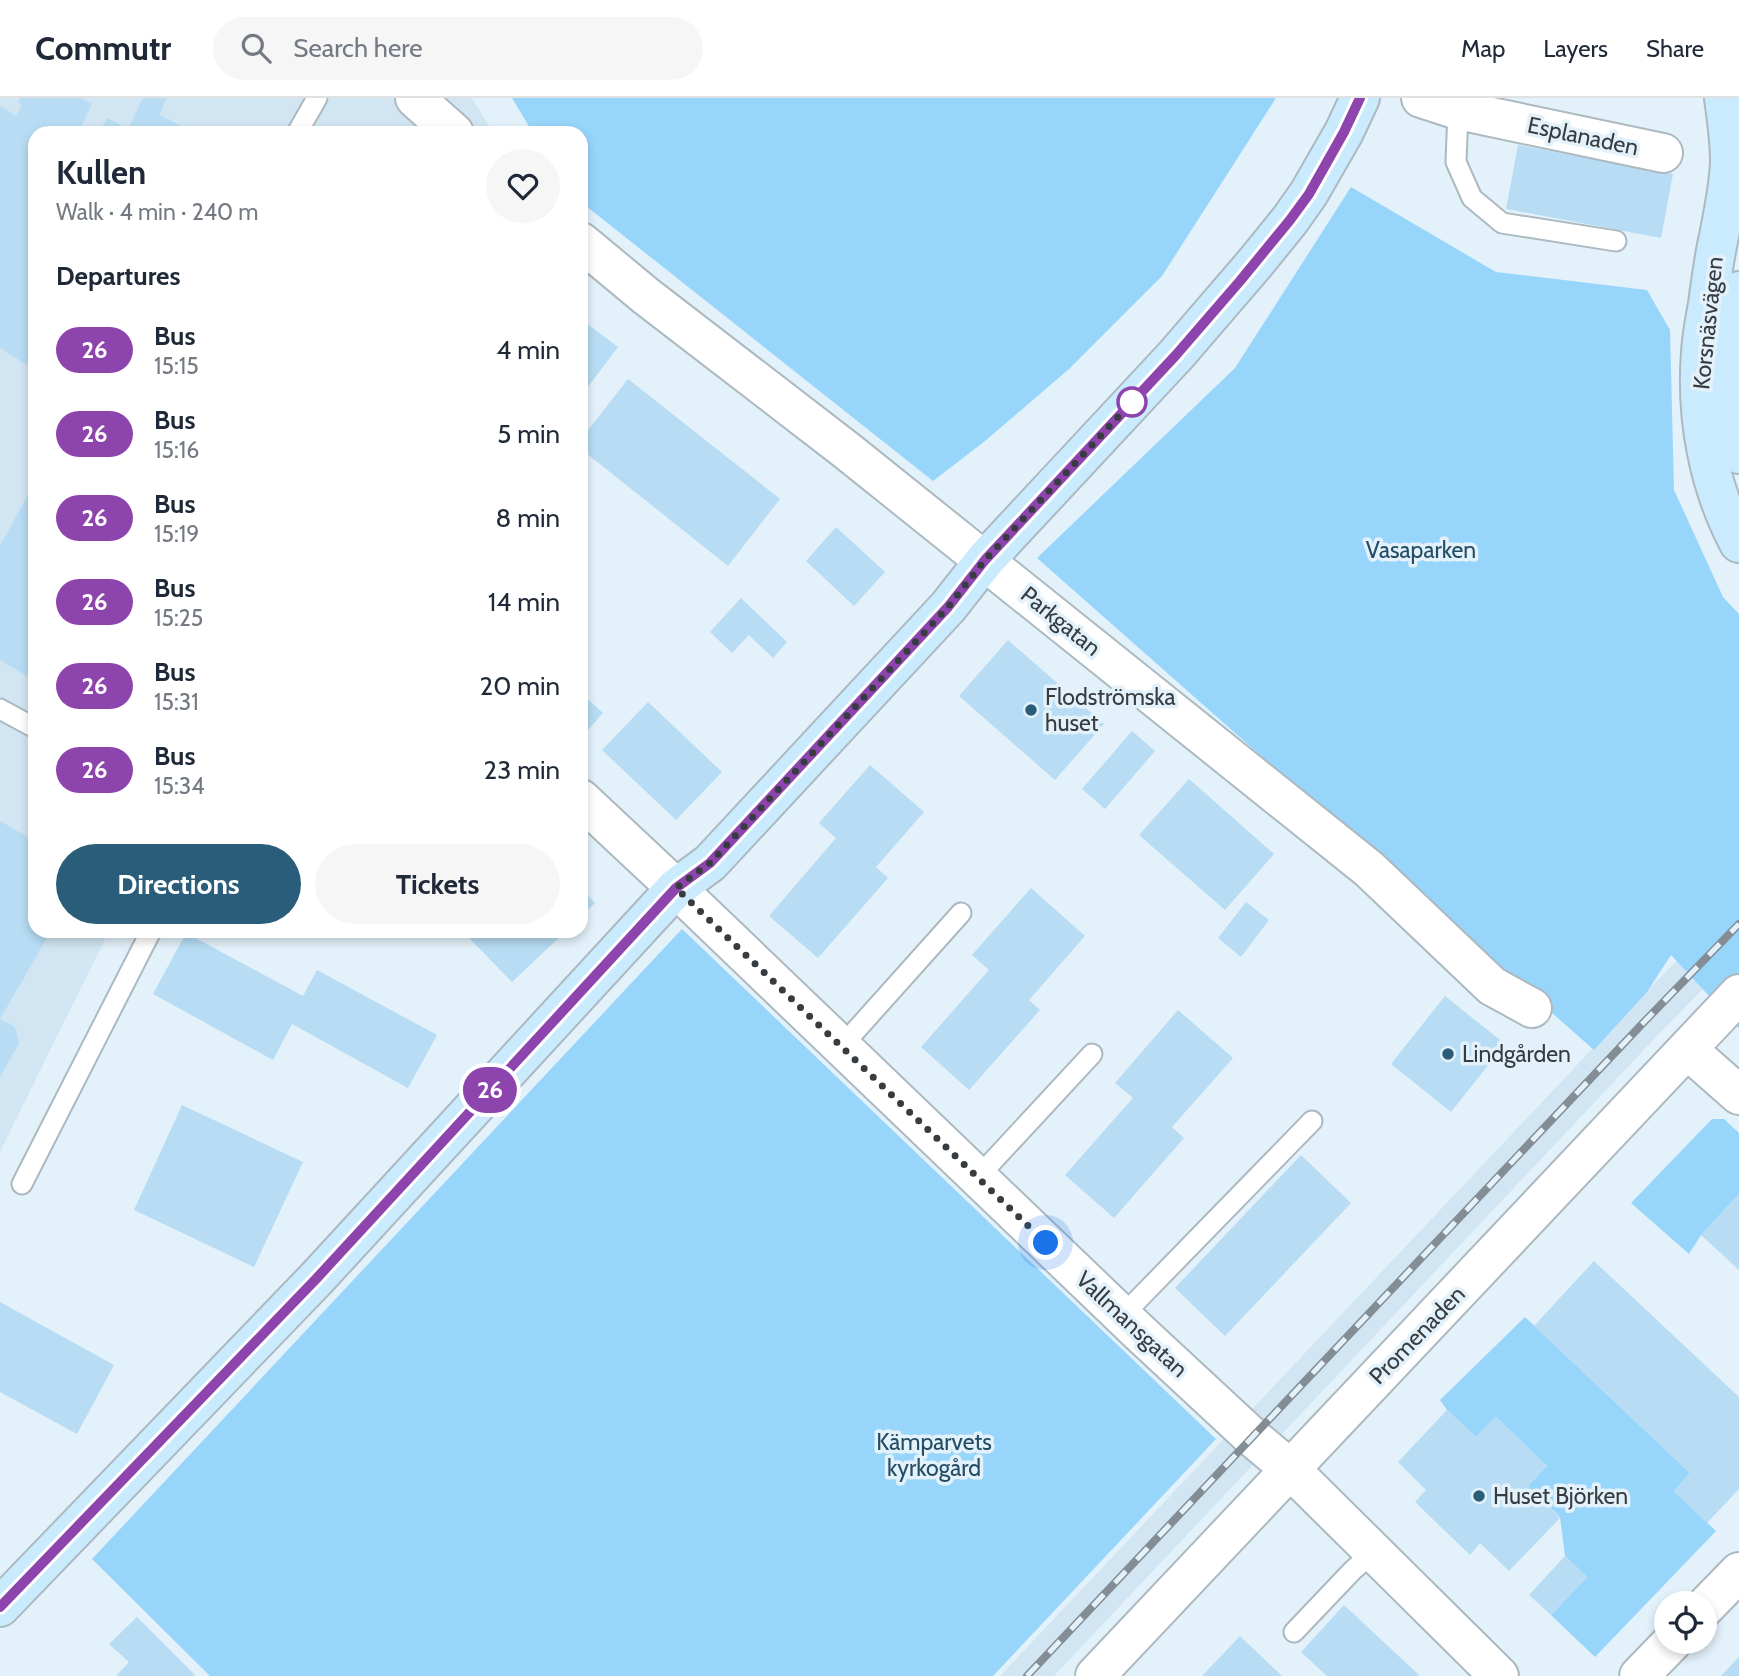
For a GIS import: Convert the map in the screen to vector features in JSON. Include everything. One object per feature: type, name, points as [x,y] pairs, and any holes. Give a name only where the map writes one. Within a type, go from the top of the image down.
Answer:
[{"type":"street","points":[[415,98],[446,126]]},
{"type":"street","points":[[0,1607],[316,1279],[676,888],[710,863],[948,607],[985,560],[1176,355],[1309,194],[1360,98]]},
{"type":"street","name":"Esplanaden","points":[[1421,98],[1473,107],[1663,153]]},
{"type":"street","name":"Korsnäsvägen","points":[[1724,98],[1730,163],[1726,203],[1701,350],[1699,389],[1700,412],[1716,490],[1739,542]]},
{"type":"street","name":"Parkgatan","points":[[588,248],[985,560],[1369,869],[1492,986],[1532,1008]]},
{"type":"street","name":"Korsnäsvägen","points":[[1739,291],[1728,383],[1733,432],[1739,454]]},
{"type":"street","name":"Vallmansgatan","points":[[588,806],[1122,1316],[1289,1468],[1499,1676]]},
{"type":"street","name":"Promenaden","points":[[1095,1676],[1732,1002]]},
{"type":"street","points":[[1688,1050],[1739,1096]]},
{"type":"street","points":[[1717,1595],[1739,1572]]},
{"type":"street","points":[[1639,1676],[1660,1654]]},
{"type":"lane","points":[[301,126],[317,98]]},
{"type":"lane","points":[[1473,107],[1456,162],[1472,198],[1502,223],[1616,242]]},
{"type":"lane","points":[[0,709],[28,724]]},
{"type":"lane","points":[[841,1046],[961,913]]},
{"type":"lane","points":[[22,1184],[147,938]]},
{"type":"lane","points":[[978,1177],[1092,1054]]},
{"type":"lane","points":[[1122,1316],[1312,1121]]},
{"type":"lane","points":[[1294,1632],[1353,1570],[1374,1552]]},
{"type":"shaded area","points":[[0,98],[472,98],[489,126],[28,126],[28,938],[106,938],[0,1152]]},
{"type":"shaded area","points":[[1690,947],[1739,952],[1054,1676],[1000,1676],[1629,1010]]},
{"type":"green space","points":[[512,98],[1276,98],[1162,276],[1069,369],[985,441],[933,481],[588,208],[588,126],[529,126]]},
{"type":"green space","name":"Vasaparken","points":[[1351,187],[1496,272],[1647,290],[1670,330],[1674,490],[1723,597],[1739,614],[1739,1028],[1671,955],[1647,992],[1594,1050],[1037,558],[1235,368]]},
{"type":"green space","name":"Kämparvets kyrkogård","points":[[682,929],[1216,1439],[993,1676],[210,1676],[92,1559]]},
{"type":"green space","points":[[1712,1119],[1724,1119],[1739,1133],[1739,1194],[1701,1235],[1689,1254],[1631,1203]]},
{"type":"green space","points":[[1525,1317],[1690,1473],[1674,1491],[1716,1531],[1658,1591],[1654,1591],[1654,1596],[1595,1657],[1551,1615],[1587,1577],[1565,1556],[1560,1517],[1528,1486],[1547,1466],[1496,1417],[1476,1437],[1440,1400]]},
{"type":"building","points":[[20,98],[81,98],[92,104],[81,126],[28,126],[28,366],[0,348],[0,106],[16,116],[22,105],[18,102]]},
{"type":"building","points":[[143,98],[167,98],[159,115],[181,126],[129,126]]},
{"type":"building","points":[[108,118],[123,126],[102,126]]},
{"type":"building","points":[[1518,145],[1673,174],[1661,238],[1506,209]]},
{"type":"building","points":[[588,324],[618,347],[588,387]]},
{"type":"building","points":[[628,379],[780,499],[728,566],[588,455],[588,430]]},
{"type":"building","points":[[28,495],[28,677],[0,660],[0,546]]},
{"type":"building","points":[[836,527],[885,572],[854,606],[806,561]]},
{"type":"building","points":[[741,598],[787,642],[773,658],[749,635],[732,653],[710,632]]},
{"type":"building","name":"Flodströmska huset","points":[[1008,640],[1104,724],[1055,780],[959,696]]},
{"type":"building","points":[[588,699],[603,713],[588,730]]},
{"type":"building","points":[[648,702],[722,772],[676,820],[602,750]]},
{"type":"building","points":[[1132,731],[1155,751],[1105,809],[1082,789]]},
{"type":"building","points":[[870,765],[924,812],[876,867],[888,878],[818,958],[769,916],[836,838],[819,823]]},
{"type":"building","points":[[1189,779],[1274,854],[1225,910],[1139,835]]},
{"type":"building","points":[[0,821],[28,837],[28,938],[47,938],[0,1019]]},
{"type":"building","points":[[1031,888],[1085,936],[1029,1000],[1040,1010],[969,1090],[921,1047],[989,970],[972,955]]},
{"type":"building","points":[[588,896],[595,903],[588,910]]},
{"type":"building","points":[[1246,902],[1269,920],[1241,957],[1218,938]]},
{"type":"building","points":[[183,938],[195,938],[303,996],[317,970],[437,1035],[408,1088],[292,1024],[273,1060],[153,994]]},
{"type":"building","points":[[471,938],[559,938],[512,982]]},
{"type":"building","name":"Lindgården","points":[[1445,996],[1505,1044],[1451,1112],[1391,1064]]},
{"type":"building","points":[[1178,1010],[1233,1058],[1172,1127],[1184,1138],[1114,1218],[1065,1175],[1133,1098],[1115,1083]]},
{"type":"building","points":[[0,1019],[15,1027],[19,1043],[0,1077]]},
{"type":"building","points":[[182,1105],[303,1162],[254,1267],[134,1210]]},
{"type":"building","points":[[1301,1155],[1351,1203],[1225,1336],[1175,1288]]},
{"type":"building","points":[[1739,1194],[1739,1270],[1701,1235]]},
{"type":"building","points":[[1594,1261],[1739,1397],[1739,1489],[1707,1523],[1674,1491],[1690,1473],[1534,1326]]},
{"type":"building","points":[[0,1302],[114,1365],[77,1434],[0,1392]]},
{"type":"building","name":"Huset Björken","points":[[1447,1410],[1476,1437],[1496,1417],[1547,1466],[1528,1486],[1560,1518],[1509,1571],[1480,1543],[1470,1555],[1415,1502],[1426,1490],[1398,1462]]},
{"type":"building","points":[[1565,1556],[1587,1577],[1551,1615],[1529,1595]]},
{"type":"building","points":[[1344,1605],[1420,1676],[1327,1676],[1301,1652]]},
{"type":"building","points":[[137,1617],[196,1676],[116,1676],[129,1662],[109,1644]]},
{"type":"building","points":[[1240,1636],[1282,1676],[1202,1676]]},
{"type":"building","points":[[1739,1657],[1739,1676],[1721,1676]]},
{"type":"railway","points":[[1027,1676],[1739,924]]},
{"type":"bus line","name":"26","points":[[0,1607],[316,1279],[676,888],[710,863],[948,607],[985,560],[1176,355],[1256,262],[1309,194],[1360,98]]},
{"type":"place","name":"Flodströmska huset","points":[[1031,710]]},
{"type":"place","name":"Lindgården","points":[[1448,1054]]},
{"type":"place","name":"Huset Björken","points":[[1479,1496]]},
{"type":"route","points":[[1046,1243],[676,888],[710,863],[948,607],[985,560],[1132,402]]}]
